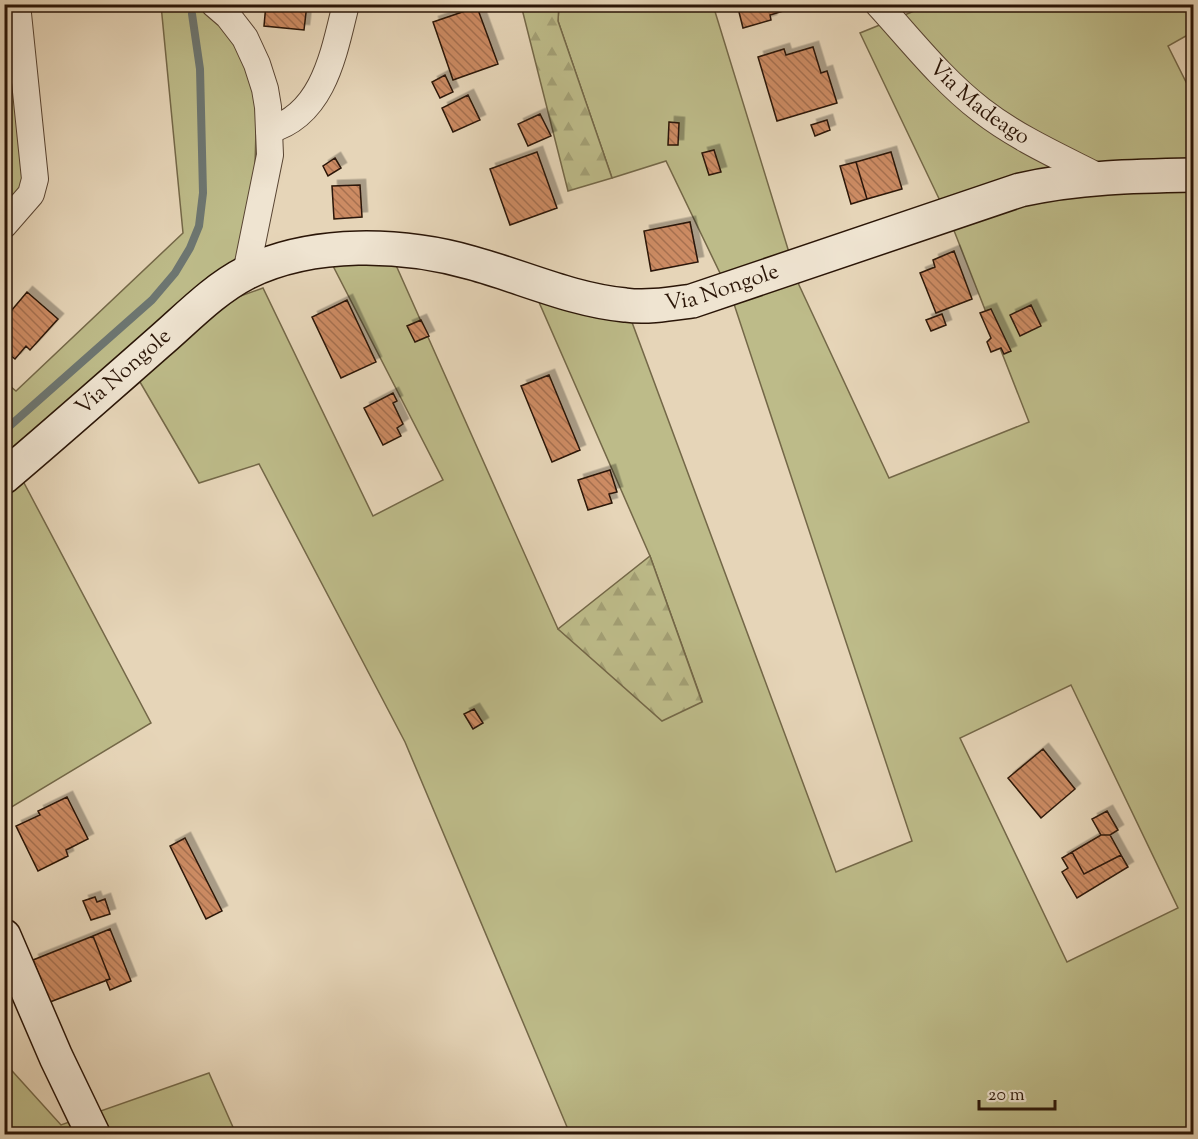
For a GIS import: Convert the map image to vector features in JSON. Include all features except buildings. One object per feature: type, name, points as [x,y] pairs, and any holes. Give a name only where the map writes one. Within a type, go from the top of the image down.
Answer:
[{"type":"street","points":[[4,225],[31,194],[35,179],[17,4]]},
{"type":"street","points":[[214,4],[228,16],[245,38],[265,89],[270,155],[246,273]]},
{"type":"street","points":[[269,130],[293,120],[315,95],[332,62],[346,4]]},
{"type":"street","name":"Via Madeago","points":[[878,4],[951,84],[981,111],[1036,145],[1101,178]]},
{"type":"street","name":"Via Nongole","points":[[4,477],[202,304],[246,273],[276,261],[339,249],[396,248],[472,263],[581,297],[605,302],[627,306],[669,304],[692,301],[1020,190],[1057,182],[1101,178],[1194,175]]},
{"type":"street","points":[[4,936],[56,1057],[93,1134]]},
{"type":"green space","points":[[5,5],[33,179],[11,210],[5,205]]},
{"type":"green space","points":[[161,5],[209,5],[238,46],[257,98],[255,165],[238,297],[263,288],[373,516],[443,480],[331,262],[395,263],[558,629],[702,701],[650,556],[535,293],[630,317],[836,872],[912,841],[732,298],[666,161],[612,178],[558,21],[559,5],[713,5],[799,285],[889,478],[1029,422],[953,228],[860,33],[929,5],[1192,5],[1193,32],[1168,46],[1194,98],[1193,1134],[570,1134],[405,742],[259,464],[199,483],[140,382],[23,481],[151,723],[5,811],[4,381],[16,391],[183,233]],"holes":[[[1071,685],[1178,908],[1067,962],[960,738]]]},
{"type":"green space","points":[[521,5],[559,5],[558,21],[612,178],[568,191]]},
{"type":"green space","points":[[650,556],[702,702],[662,721],[558,629]]},
{"type":"green space","points":[[4,1062],[61,1125],[209,1073],[236,1134],[5,1134]]},
{"type":"waterway","points":[[4,431],[152,300],[175,273],[190,248],[199,226],[203,193],[200,69],[192,14]]}]
